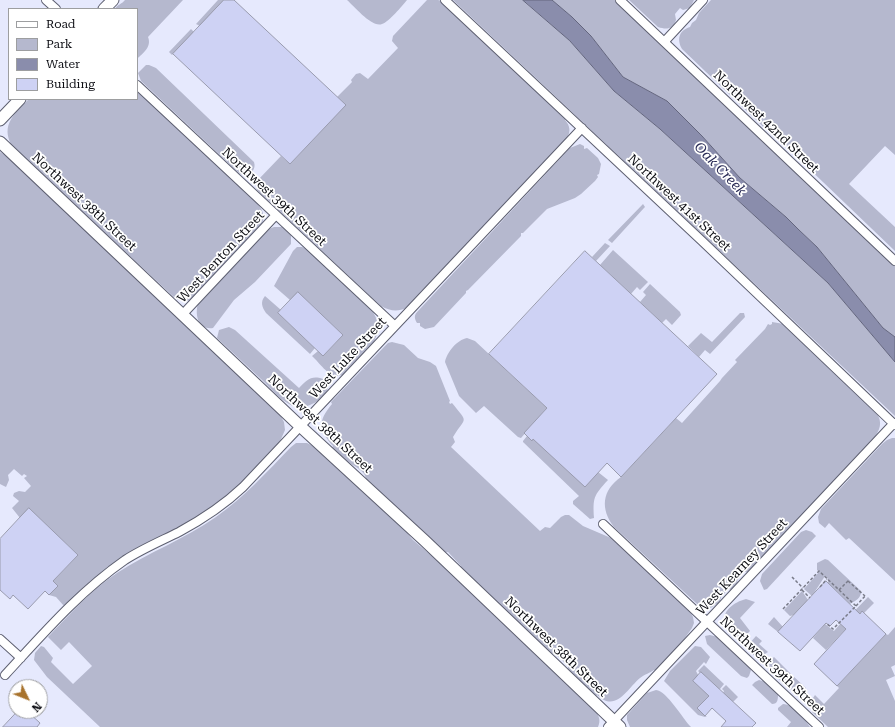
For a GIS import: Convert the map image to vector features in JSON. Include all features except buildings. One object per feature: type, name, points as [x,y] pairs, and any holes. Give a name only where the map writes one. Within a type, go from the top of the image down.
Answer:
[{"type":"street","points":[[46,0],[55,8]]},
{"type":"street","points":[[105,8],[113,0]]},
{"type":"street","name":"Northwest 41st Street","points":[[445,0],[894,424]]},
{"type":"street","name":"Northwest 42nd Street","points":[[620,0],[665,41],[895,261]]},
{"type":"street","points":[[665,41],[703,0]]},
{"type":"street","name":"Northwest 39th Street","points":[[138,86],[395,326]]},
{"type":"street","points":[[0,120],[19,100]]},
{"type":"street","name":"West Luke Street","points":[[5,675],[68,608],[103,576],[128,559],[195,523],[224,504],[253,477],[582,128]]},
{"type":"street","name":"Northwest 38th Street","points":[[0,142],[182,315],[425,541],[614,725]]},
{"type":"street","name":"West Benton Street","points":[[182,315],[276,215]]},
{"type":"street","name":"West Kearney Street","points":[[614,725],[708,621],[894,424]]},
{"type":"street","name":"Northwest 39th Street","points":[[603,524],[820,727]]},
{"type":"street","points":[[0,639],[20,658]]},
{"type":"path","points":[[783,609],[819,571],[839,592],[856,606]]},
{"type":"path","points":[[792,577],[810,598]]},
{"type":"path","points":[[820,588],[827,579]]},
{"type":"path","points":[[826,623],[833,629],[865,596],[849,580],[839,592]]},
{"type":"green space","points":[[125,0],[183,0],[148,37],[148,47],[138,58],[138,8],[116,8]]},
{"type":"green space","points":[[218,0],[224,0],[200,26],[196,24]]},
{"type":"green space","points":[[347,0],[407,0],[385,23],[378,24],[369,20]]},
{"type":"green space","points":[[427,0],[442,1],[566,118],[565,120],[569,126],[569,133],[567,138],[407,308],[394,310],[381,306],[257,190],[256,185],[257,181],[281,156],[290,164],[345,105],[337,97],[352,82],[351,80],[356,74],[360,73],[368,79],[398,48],[392,41],[393,36]]},
{"type":"green space","points":[[453,0],[523,0],[570,41],[614,91],[660,129],[828,283],[895,362],[895,416]]},
{"type":"green space","points":[[552,0],[615,0],[895,264],[895,337],[883,328],[817,247],[786,217],[740,178],[702,136],[667,101],[623,77],[591,36]]},
{"type":"green space","points":[[629,0],[694,0],[690,8],[683,10],[680,8],[675,14],[676,20],[671,27],[664,28],[658,27]]},
{"type":"green space","points":[[711,0],[895,0],[895,155],[885,146],[849,184],[895,227],[895,251],[784,143],[778,141],[682,49],[679,42],[681,33],[690,27],[696,20],[699,13]]},
{"type":"green space","points":[[191,29],[194,32],[172,55],[169,52]]},
{"type":"green space","points":[[146,65],[156,68],[254,162],[255,165],[253,171],[246,175],[240,174],[141,81],[138,73]]},
{"type":"green space","points":[[138,91],[255,201],[262,211],[262,224],[191,299],[186,302],[176,299],[12,146],[9,139],[8,126],[14,114],[28,100],[138,100]]},
{"type":"green space","points":[[580,144],[584,146],[584,149],[587,148],[598,158],[601,164],[599,174],[597,175],[598,177],[595,181],[575,198],[547,209],[523,233],[521,233],[521,236],[466,291],[466,293],[434,327],[425,329],[420,326],[420,323],[417,323],[415,318],[417,312],[570,148]]},
{"type":"green space","points":[[0,152],[10,158],[279,413],[284,422],[285,430],[278,446],[239,487],[204,514],[107,567],[64,606],[56,597],[49,595],[58,586],[53,581],[78,555],[29,509],[20,518],[12,508],[19,501],[13,496],[14,493],[19,491],[25,492],[31,486],[24,478],[27,476],[24,474],[22,476],[14,469],[8,475],[9,480],[6,487],[0,484]]},
{"type":"green space","points":[[643,204],[645,207],[612,243],[608,240]]},
{"type":"green space","points":[[274,227],[282,227],[291,235],[291,244],[255,282],[234,300],[213,328],[208,328],[200,324],[197,316],[198,303],[269,229]]},
{"type":"green space","points":[[605,243],[610,246],[596,261],[592,257]]},
{"type":"green space","points":[[297,247],[307,249],[370,308],[376,318],[378,327],[377,336],[367,352],[345,374],[340,376],[331,374],[312,356],[318,351],[323,356],[343,335],[298,293],[290,300],[274,286],[293,251]]},
{"type":"green space","points":[[613,250],[648,282],[640,290],[637,287],[631,294],[600,265]]},
{"type":"green space","points":[[650,284],[680,312],[681,315],[672,325],[666,319],[662,323],[640,302],[646,295],[643,292]]},
{"type":"green space","points":[[265,296],[281,310],[278,313],[315,348],[310,354],[266,313],[262,304],[262,300]]},
{"type":"green space","points":[[740,313],[744,313],[745,317],[710,354],[705,350],[699,357],[688,346],[701,333],[712,342]]},
{"type":"green space","points":[[772,322],[784,324],[874,409],[879,416],[880,426],[875,437],[748,572],[744,572],[731,590],[729,589],[721,597],[718,604],[711,608],[701,607],[614,527],[605,507],[605,500],[610,488],[615,482],[676,418],[682,423],[737,362],[735,360],[768,324],[772,324]]},
{"type":"green space","points":[[229,327],[235,330],[299,388],[312,378],[319,378],[323,379],[327,384],[328,388],[326,393],[317,401],[305,407],[300,408],[290,405],[277,395],[217,338],[219,330]]},
{"type":"green space","points":[[467,338],[475,341],[547,408],[521,438],[518,437],[484,406],[476,413],[459,396],[445,362],[453,347],[463,339]]},
{"type":"green space","points":[[392,342],[404,345],[418,358],[430,362],[436,366],[450,404],[452,403],[464,420],[453,437],[455,442],[451,447],[540,531],[545,527],[550,528],[561,517],[569,515],[583,526],[611,538],[690,611],[694,623],[675,652],[656,671],[654,670],[640,678],[621,697],[610,701],[604,700],[597,695],[596,696],[568,669],[568,665],[551,653],[460,568],[461,566],[448,552],[444,553],[366,479],[361,471],[332,448],[333,446],[322,430],[322,420],[332,404],[331,402],[388,343]]},
{"type":"green space","points":[[527,436],[532,441],[533,439],[598,472],[608,480],[599,490],[595,498],[594,518],[590,519],[573,504],[573,501],[579,496],[523,442]]},
{"type":"green space","points":[[892,438],[895,438],[895,581],[849,538],[846,540],[829,523],[825,528],[819,523],[818,517],[821,509],[882,444]]},
{"type":"green space","points":[[296,443],[307,443],[315,447],[402,527],[413,540],[439,562],[595,710],[599,718],[598,727],[100,727],[47,677],[34,660],[35,653],[41,646],[44,647],[53,658],[51,662],[73,684],[92,666],[69,642],[61,650],[48,637],[90,595],[107,580],[129,565],[192,532],[216,517],[246,493]]},
{"type":"green space","points":[[806,530],[812,532],[816,536],[767,589],[764,590],[760,581],[762,574],[801,532]]},
{"type":"green space","points":[[825,559],[828,560],[861,591],[858,599],[850,604],[828,583],[828,579],[825,576],[812,596],[804,589],[819,572],[817,570],[817,563]]},
{"type":"green space","points":[[802,591],[808,600],[794,615],[790,616],[784,610]]},
{"type":"green space","points":[[868,597],[874,603],[864,613],[862,612],[826,650],[813,638],[825,624],[834,631]]},
{"type":"green space","points":[[746,599],[755,602],[740,618],[750,631],[739,640],[724,626],[724,616],[729,608],[737,602]]},
{"type":"green space","points":[[774,617],[783,627],[778,632],[768,624]]},
{"type":"green space","points":[[895,627],[895,665],[891,667],[895,676],[886,680],[895,701],[895,727],[828,727],[812,712],[813,710],[810,705],[815,695],[824,704],[839,688],[837,686],[886,634],[888,635]]},
{"type":"green space","points":[[710,635],[718,637],[749,666],[751,670],[747,678],[741,676],[707,644],[705,636]]},
{"type":"green space","points":[[756,636],[762,641],[759,644],[768,652],[760,657],[755,656],[748,650],[749,644]]},
{"type":"green space","points":[[695,646],[701,647],[710,657],[706,664],[704,662],[696,671],[709,696],[697,708],[705,716],[707,716],[705,717],[698,715],[664,681],[670,671]]},
{"type":"green space","points":[[774,657],[791,674],[783,683],[769,667],[770,661]]},
{"type":"green space","points":[[704,665],[724,684],[720,689],[718,689],[698,671]]},
{"type":"green space","points":[[792,675],[806,688],[800,693],[790,689],[784,683]]},
{"type":"green space","points":[[759,680],[766,682],[778,694],[777,702],[772,704],[752,685]]},
{"type":"green space","points":[[726,685],[738,697],[733,702],[723,693],[724,691],[722,689]]},
{"type":"green space","points":[[656,690],[670,700],[691,727],[630,727],[627,720],[627,715],[647,693]]},
{"type":"green space","points":[[783,704],[791,706],[795,709],[810,727],[787,727],[791,722],[778,710],[778,708]]},
{"type":"water","name":"Oak Creek","points":[[523,0],[552,0],[591,36],[623,77],[667,101],[702,136],[740,178],[786,217],[817,247],[883,328],[895,337],[895,362],[828,283],[660,129],[614,91],[570,41]]}]
